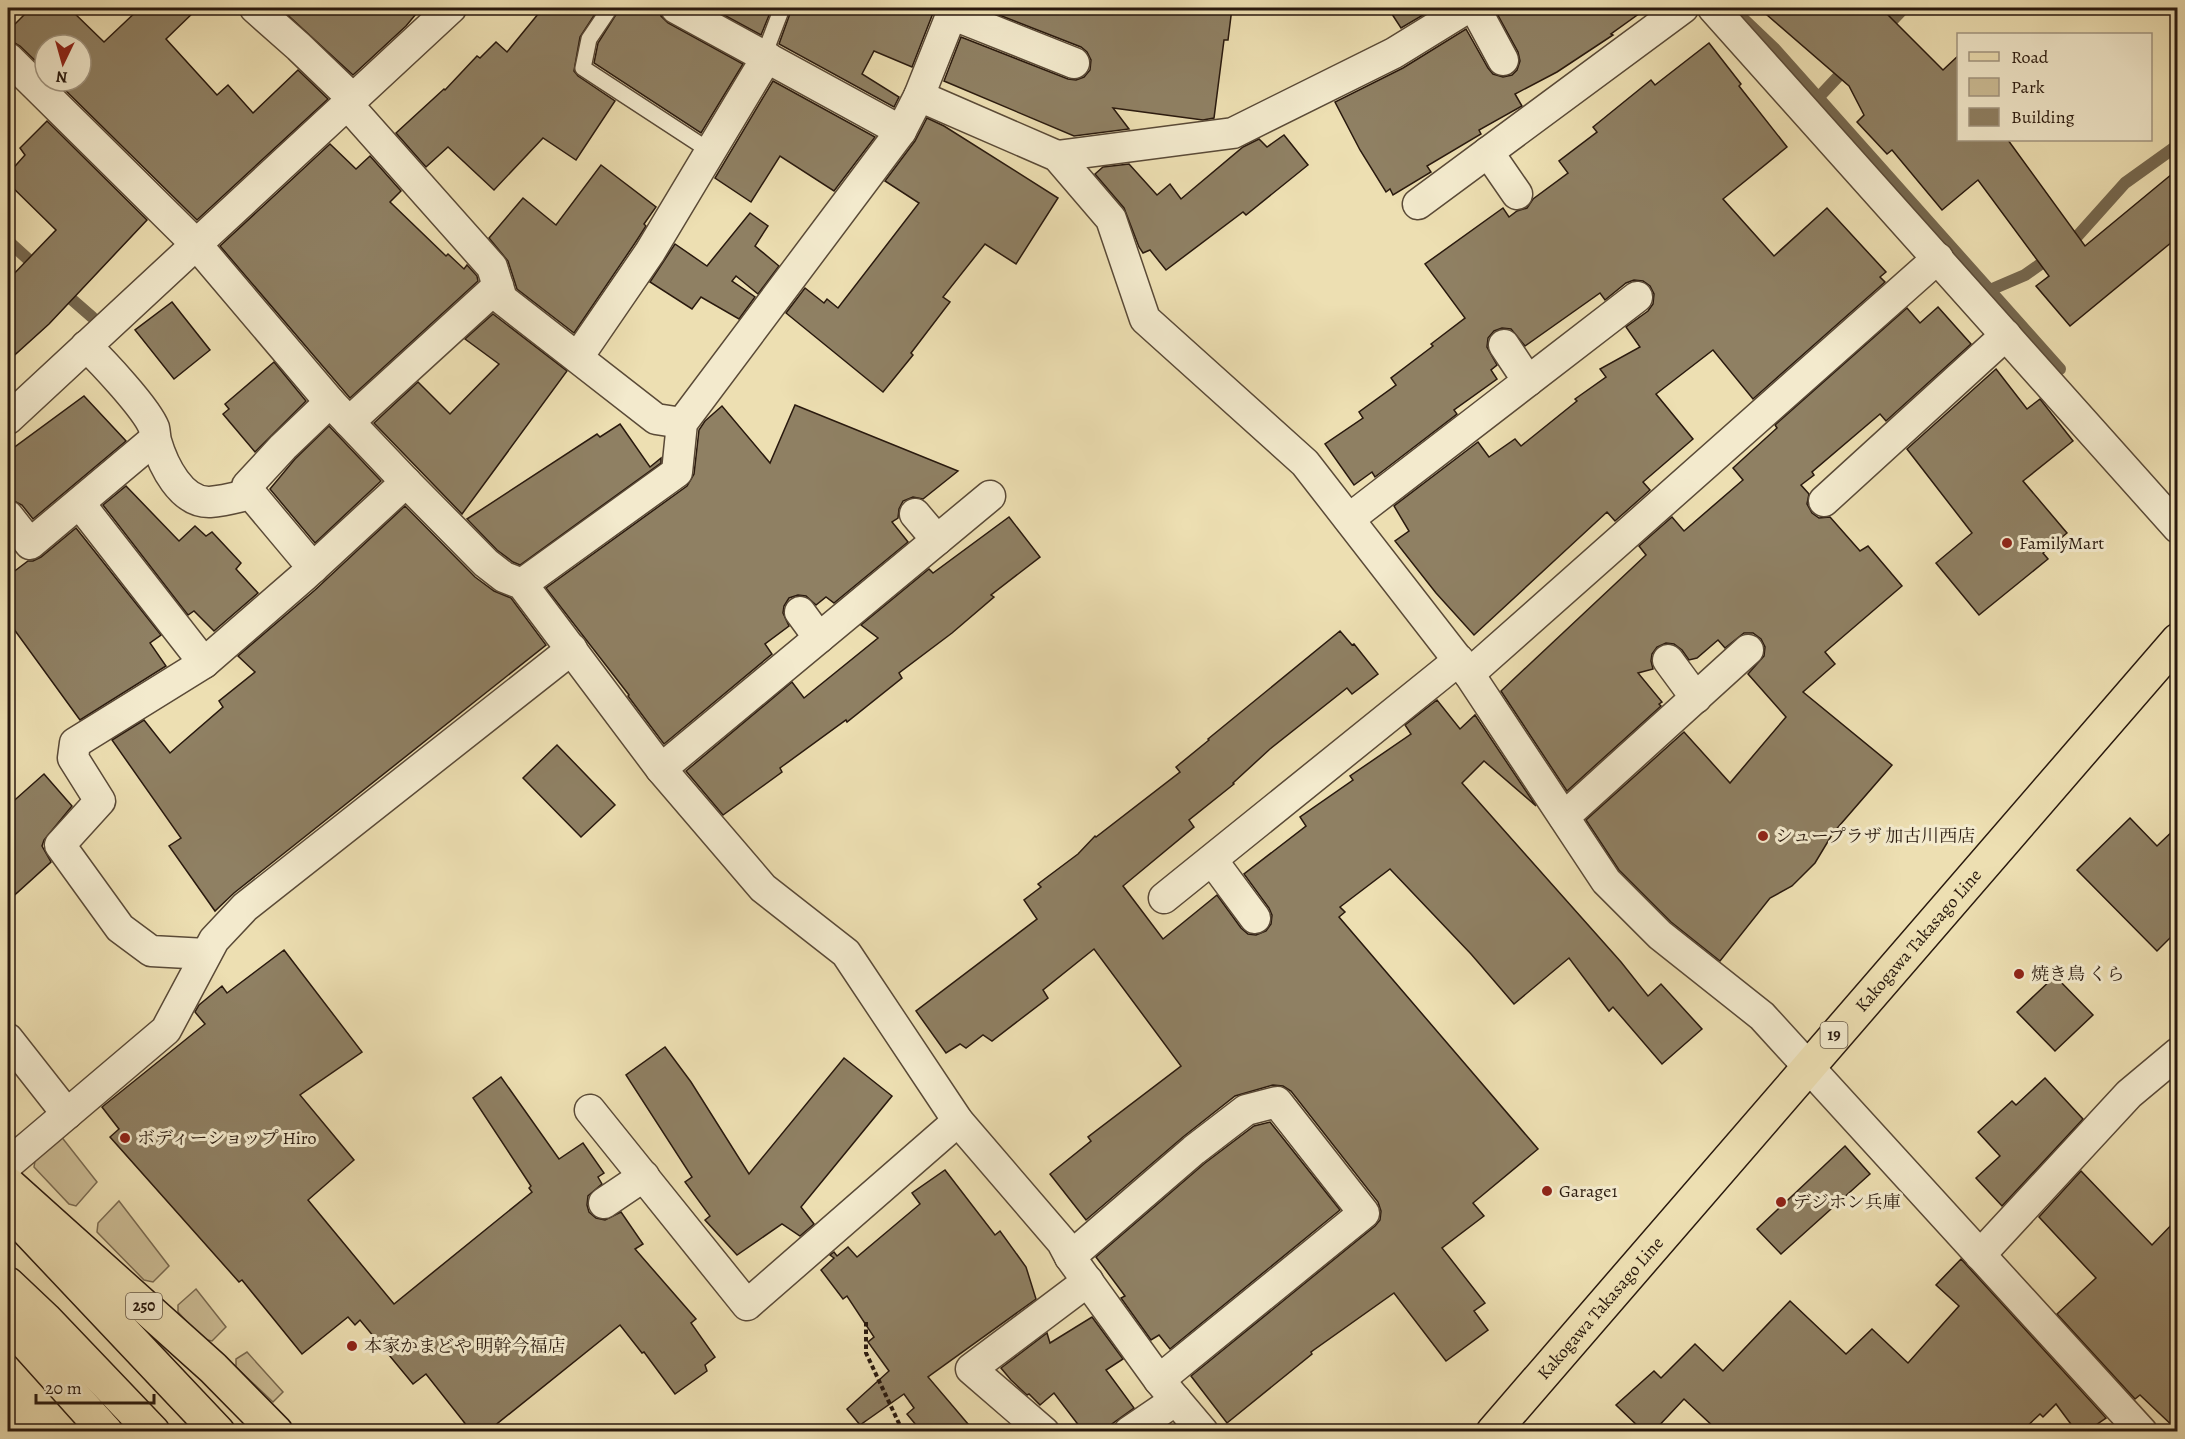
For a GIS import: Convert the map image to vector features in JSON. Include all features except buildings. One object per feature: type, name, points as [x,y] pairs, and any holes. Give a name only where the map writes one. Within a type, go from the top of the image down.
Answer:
[{"type":"main road","name":"Kakogawa Takasago Line","points":[[1493,1431],[2178,640]]},
{"type":"main road","name":"250","points":[[8,1184],[213,1368],[276,1431]]},
{"type":"main road","name":"250","points":[[8,1210],[218,1431]]},
{"type":"main road","points":[[8,1284],[153,1431]]},
{"type":"main road","points":[[8,1323],[106,1431]]},
{"type":"street","points":[[255,8],[299,47],[350,102],[492,267],[502,299],[656,419],[682,423]]},
{"type":"street","points":[[8,419],[451,8]]},
{"type":"street","points":[[676,8],[901,131]]},
{"type":"street","points":[[1057,156],[1233,133],[1394,53],[1467,8]]},
{"type":"street","points":[[1475,8],[1503,60]]},
{"type":"street","points":[[1418,204],[1683,8]]},
{"type":"street","points":[[1713,8],[2178,528]]},
{"type":"street","points":[[522,584],[677,472],[682,423],[901,131],[919,96],[952,11],[1074,63]]},
{"type":"street","points":[[578,357],[650,252],[765,56]]},
{"type":"street","points":[[8,58],[196,244],[339,412],[406,483],[486,563],[504,577],[522,584],[661,769],[763,888],[846,952],[958,1121],[1062,1242],[1070,1257],[1168,1390],[1203,1431]]},
{"type":"street","points":[[919,96],[1057,156],[1111,219],[1145,320],[1305,463],[1464,667],[1606,881],[1659,935],[1762,1016],[2142,1431]]},
{"type":"street","points":[[1488,152],[1517,194]]},
{"type":"street","points":[[1164,898],[1464,667],[1938,258]]},
{"type":"street","points":[[313,568],[251,494],[247,486],[283,447],[339,412],[498,286]]},
{"type":"street","points":[[1349,519],[1637,297]]},
{"type":"street","points":[[1824,501],[2006,335]]},
{"type":"street","points":[[1504,345],[1528,381]]},
{"type":"street","points":[[86,346],[102,361],[146,415],[154,427],[155,439],[167,469],[189,497],[209,502],[251,494]]},
{"type":"street","points":[[8,516],[30,544],[155,439]]},
{"type":"street","points":[[206,954],[151,951],[120,928],[60,845],[100,801],[73,758],[75,743],[204,663],[406,483]]},
{"type":"street","points":[[661,769],[990,496]]},
{"type":"street","points":[[80,504],[204,663]]},
{"type":"street","points":[[915,514],[937,540]]},
{"type":"street","points":[[800,612],[819,638]]},
{"type":"street","points":[[8,1164],[166,1030],[214,940],[245,907],[572,649]]},
{"type":"street","points":[[1564,818],[1748,650]]},
{"type":"street","points":[[1668,660],[1696,698]]},
{"type":"street","points":[[1212,860],[1255,918]]},
{"type":"street","points":[[8,1039],[67,1114]]},
{"type":"street","points":[[1980,1255],[2128,1094],[2173,1064]]},
{"type":"street","points":[[1070,1257],[1194,1150],[1246,1110],[1277,1102],[1364,1213],[1168,1390],[1129,1431]]},
{"type":"street","points":[[590,1110],[747,1305],[958,1121]]},
{"type":"street","points":[[604,1203],[644,1176]]},
{"type":"street","points":[[1044,1431],[971,1369],[1088,1281]]},
{"type":"lane","points":[[610,8],[589,39],[583,68],[710,151]]},
{"type":"lane","points":[[765,56],[782,8]]},
{"type":"path","points":[[866,1322],[866,1353],[903,1431]]},
{"type":"green space","points":[[60,1135],[97,1182],[76,1206],[69,1204],[34,1167],[35,1161]]},
{"type":"green space","points":[[119,1201],[169,1266],[153,1282],[144,1280],[97,1232],[98,1223]]},
{"type":"green space","points":[[196,1289],[226,1327],[212,1341],[203,1339],[178,1312],[178,1305]]},
{"type":"green space","points":[[247,1352],[283,1392],[273,1402],[236,1367],[236,1359]]},
{"type":"waterway","points":[[1732,8],[1774,48],[2060,369]]},
{"type":"waterway","points":[[1883,30],[1904,8]]},
{"type":"waterway","points":[[1818,98],[1848,66]]},
{"type":"waterway","points":[[1990,290],[2025,275],[2073,241],[2125,183],[2178,145]]},
{"type":"waterway","points":[[8,241],[40,270]]},
{"type":"waterway","points":[[61,290],[92,317]]},
{"type":"place","name":"FamilyMart","points":[[2007,543]]},
{"type":"place","name":"シュープラザ 加古川西店","points":[[1763,836]]},
{"type":"place","name":"焼き鳥 くら","points":[[2019,974]]},
{"type":"place","name":"ボディーショップ Hiro","points":[[125,1138]]},
{"type":"place","name":"Garage1","points":[[1547,1191]]},
{"type":"place","name":"デジホン兵庫","points":[[1781,1202]]},
{"type":"place","name":"本家かまどや 明幹今福店","points":[[352,1346]]}]
